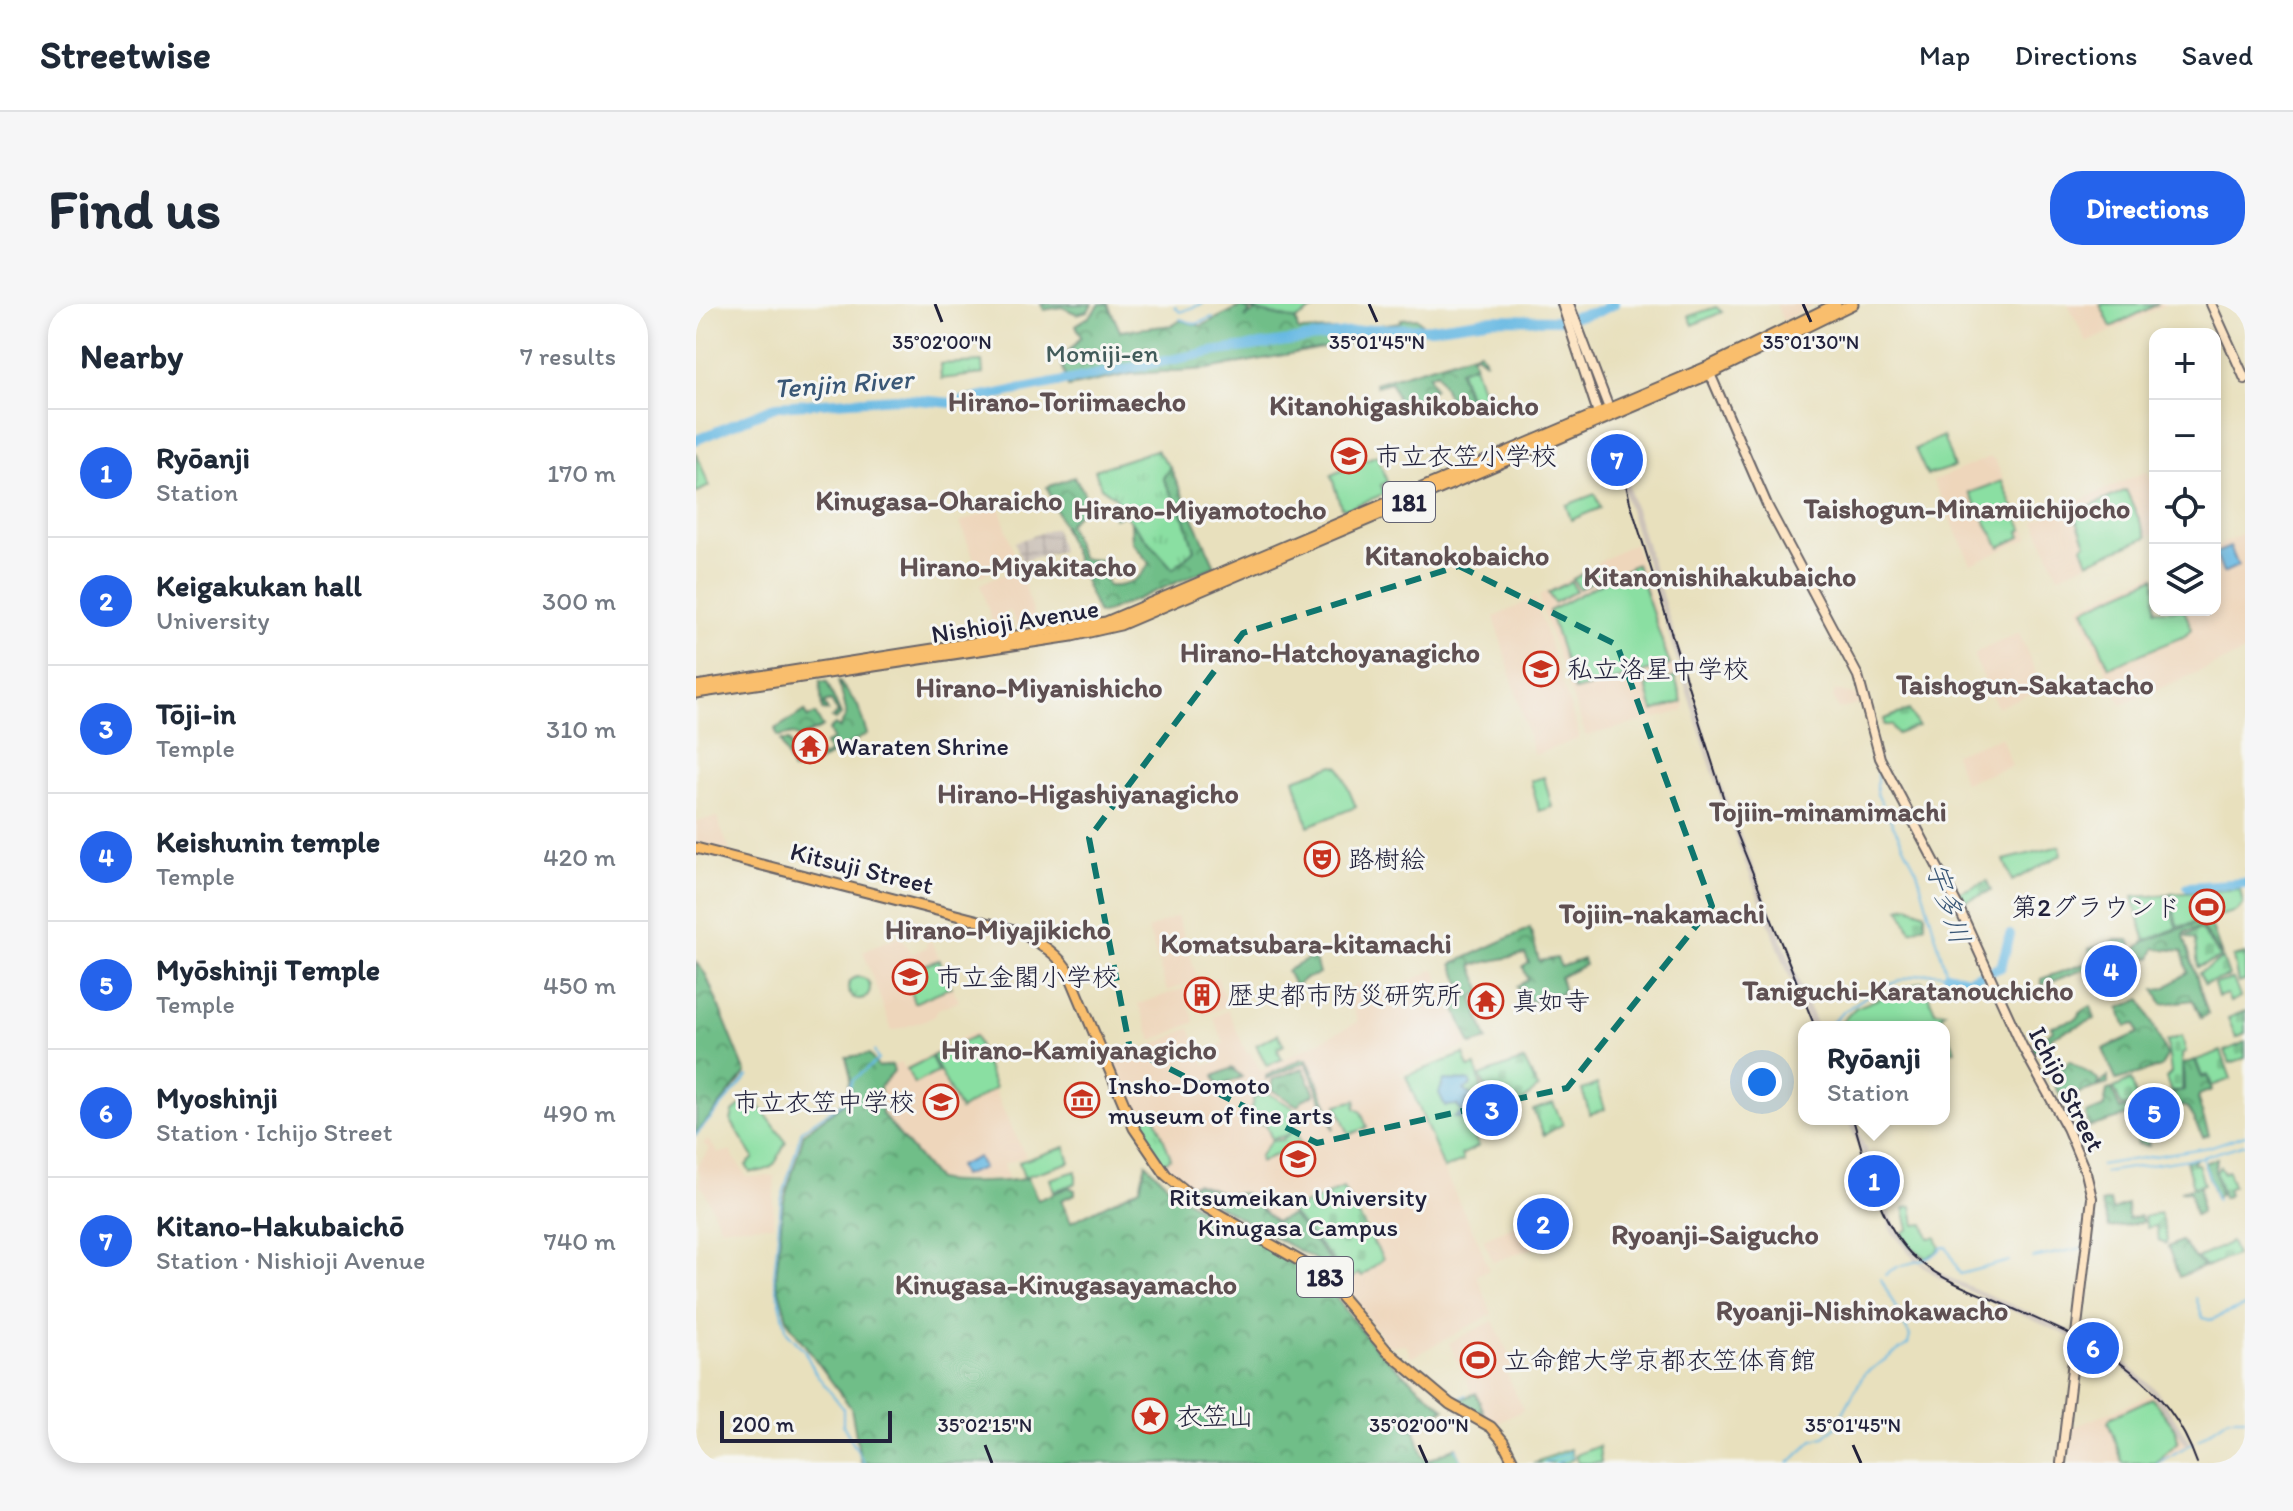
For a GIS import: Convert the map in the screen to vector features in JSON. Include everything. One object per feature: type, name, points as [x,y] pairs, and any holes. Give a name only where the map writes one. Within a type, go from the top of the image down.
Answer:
[{"type":"main road","points":[[1562,304],[1570,318],[1605,415]]},
{"type":"main road","points":[[1569,304],[1570,318]]},
{"type":"main road","name":"Nishioji Avenue","points":[[1709,370],[1836,304]]},
{"type":"main road","name":"Nishioji Avenue","points":[[696,693],[1072,636],[1120,625],[1709,370],[1853,304]]},
{"type":"main road","points":[[2211,304],[2245,379]]},
{"type":"main road","name":"Ichijo Street","points":[[1709,370],[1768,507],[1847,653],[1865,694],[1880,758],[1989,972],[2022,1046],[2067,1128],[2086,1173],[2092,1198],[2061,1463]]},
{"type":"main road","name":"Nishioji Avenue","points":[[696,686],[1106,622],[1605,415]]},
{"type":"main road","name":"Kitsuji Street","points":[[696,848],[1018,931],[1049,950],[1063,962],[1069,973],[1134,1128],[1166,1175],[1204,1206],[1321,1273],[1387,1351],[1429,1389],[1491,1427],[1503,1441],[1514,1463]]},
{"type":"highlighted area","points":[[1459,566],[1617,645],[1712,906],[1567,1088],[1317,1143],[1130,1049],[1089,838],[1243,633]]},
{"type":"shaded area","points":[[1776,304],[1815,304],[1815,305],[1783,321]]},
{"type":"shaded area","points":[[2068,304],[2167,304],[2087,343]]},
{"type":"shaded area","points":[[1617,437],[1632,499],[1724,793],[1815,1021],[1807,1021],[1724,808],[1609,439]]},
{"type":"shaded area","points":[[1990,457],[1995,460],[2029,538],[1971,564],[1933,481]]},
{"type":"shaded area","points":[[2147,471],[2149,476],[2149,536],[2058,576],[2034,521]]},
{"type":"shaded area","points":[[998,503],[1017,562],[980,576],[960,522],[985,513],[984,508]]},
{"type":"shaded area","points":[[1055,528],[1061,551],[1021,561],[1015,542]]},
{"type":"shaded area","points":[[2245,533],[2245,652],[2121,705],[2078,607],[2149,576],[2149,616],[2221,616],[2221,544]]},
{"type":"shaded area","points":[[1634,543],[1685,705],[1683,711],[1586,736],[1540,604],[1540,595]]},
{"type":"shaded area","points":[[1015,570],[1020,572],[1037,624],[1017,627],[1010,611],[1005,613],[1010,628],[995,631],[980,584]]},
{"type":"shaded area","points":[[1535,598],[1579,734],[1578,739],[1534,755],[1494,617]]},
{"type":"shaded area","points":[[2019,633],[2043,689],[1997,707],[1974,657],[1977,652]]},
{"type":"shaded area","points":[[1835,690],[1857,696],[1861,704],[1838,710],[1833,697]]},
{"type":"shaded area","points":[[2001,737],[2012,766],[1964,783],[1954,754]]},
{"type":"shaded area","points":[[717,817],[730,851],[696,843],[696,821]]},
{"type":"shaded area","points":[[1177,916],[1198,979],[1167,991],[1148,929]]},
{"type":"shaded area","name":"市立金閣小学校","points":[[900,935],[912,954],[927,947],[926,943],[931,941],[959,1001],[938,1009],[934,1017],[892,1031],[863,951]]},
{"type":"shaded area","name":"Ritsumeikan University Kinugasa Campus","points":[[1435,969],[1468,1046],[1399,1074],[1404,1077],[1434,1151],[1480,1245],[1489,1270],[1477,1275],[1492,1314],[1411,1358],[1406,1344],[1388,1346],[1344,1287],[1359,1275],[1361,1278],[1384,1258],[1377,1251],[1361,1209],[1355,1211],[1344,1187],[1271,1222],[1191,1186],[1164,1167],[1139,1127],[1116,1066],[1117,1061],[1190,1028],[1205,1065],[1220,1060],[1216,1047],[1224,1043],[1213,1017],[1228,1010],[1247,1054],[1251,1053],[1261,1071],[1358,1022],[1348,995],[1357,983],[1366,1003]]},
{"type":"shaded area","points":[[1217,977],[1228,1005],[1204,1016],[1198,1000],[1190,1003],[1185,994],[1195,1022],[1153,1041],[1138,1004]]},
{"type":"shaded area","name":"市立衣笠中学校","points":[[976,1031],[997,1097],[1026,1157],[1004,1164],[1008,1179],[939,1179],[930,1174],[883,1112],[882,1085],[895,1071],[893,1066],[901,1062],[904,1068]]},
{"type":"shaded area","points":[[1850,1125],[1856,1125],[1897,1229],[1921,1259],[1916,1261],[1892,1232]]},
{"type":"shaded area","points":[[708,1140],[718,1153],[730,1151],[747,1177],[775,1176],[773,1225],[720,1227],[705,1191],[699,1185],[700,1174],[696,1167],[710,1149],[703,1144]]},
{"type":"shaded area","points":[[1555,1197],[1570,1235],[1493,1262],[1483,1239],[1532,1218],[1529,1209]]},
{"type":"shaded area","points":[[1924,1262],[1948,1277],[2074,1332],[2119,1357],[2156,1390],[2191,1443],[2186,1445],[2151,1392],[2115,1362],[2082,1342],[1939,1278],[1919,1263]]},
{"type":"shaded area","points":[[1493,1321],[1515,1366],[1505,1370],[1523,1410],[1496,1424],[1482,1414],[1449,1343]]},
{"type":"shaded area","points":[[2152,1394],[2186,1445],[2157,1463],[2069,1463],[2072,1428]]},
{"type":"green space","points":[[1041,304],[1092,304],[1088,311],[1077,314],[1062,307],[1044,310]]},
{"type":"green space","name":"Momiji-en","points":[[1100,304],[1108,304],[1120,331],[1173,325],[1181,320],[1201,326],[1242,306],[1250,312],[1245,318],[1255,312],[1243,304],[1253,304],[1256,311],[1296,320],[1298,331],[1347,330],[1416,318],[1423,325],[1353,330],[1350,343],[1208,369],[1131,374],[1068,387],[1061,360],[1081,337],[1076,325],[1090,316]]},
{"type":"green space","points":[[1254,304],[1312,304],[1314,309],[1296,320],[1257,311]]},
{"type":"green space","points":[[2100,304],[2158,304],[2111,327]]},
{"type":"green space","points":[[1716,307],[1722,312],[1693,325],[1689,316]]},
{"type":"green space","points":[[1480,351],[1486,362],[1476,354],[1472,356],[1475,364],[1459,370],[1470,403],[1454,410],[1437,372],[1429,375],[1435,389],[1400,406],[1391,382],[1376,386],[1375,383]]},
{"type":"green space","points":[[982,362],[983,374],[941,379],[940,364]]},
{"type":"green space","points":[[1474,365],[1484,395],[1470,399],[1460,370]]},
{"type":"green space","points":[[1943,436],[1954,467],[1927,475],[1915,449]]},
{"type":"green space","points":[[1156,450],[1170,467],[1163,478],[1185,519],[1194,550],[1173,570],[1125,515],[1114,518],[1114,513],[1122,509],[1115,497],[1101,487],[1095,470]]},
{"type":"green space","points":[[696,452],[709,486],[696,493]]},
{"type":"green space","points":[[1377,455],[1387,482],[1381,485],[1384,494],[1347,509],[1341,507],[1331,475]]},
{"type":"green space","points":[[1170,467],[1215,566],[1102,614],[1097,612],[1047,487],[1074,477],[1084,493],[1085,503],[1068,524],[1082,559],[1102,560],[1102,573],[1108,586],[1121,585],[1138,577],[1149,563],[1132,542],[1131,522],[1173,569],[1194,550],[1185,519],[1163,478]]},
{"type":"green space","points":[[2002,481],[2023,529],[2019,531],[2021,537],[2000,547],[1969,493]]},
{"type":"green space","points":[[2126,490],[2147,537],[2088,562],[2082,546],[2086,543],[2074,514]]},
{"type":"green space","points":[[1595,494],[1600,508],[1571,520],[1566,505]]},
{"type":"green space","points":[[1636,564],[1670,665],[1575,691],[1549,611]]},
{"type":"green space","points":[[1596,567],[1601,577],[1579,589],[1573,579]]},
{"type":"green space","points":[[2149,580],[2149,616],[2187,616],[2192,629],[2185,636],[2109,667],[2084,609]]},
{"type":"green space","points":[[1571,581],[1576,591],[1554,603],[1548,593]]},
{"type":"green space","points":[[1675,677],[1682,702],[1653,711],[1646,686]]},
{"type":"green space","points":[[838,680],[858,706],[867,734],[810,767],[793,771],[780,741],[789,741],[795,762],[810,753],[817,756],[816,749],[822,757],[829,753],[825,744],[833,739],[829,730],[835,725],[839,728],[846,716]]},
{"type":"green space","points":[[820,681],[827,682],[841,715],[835,720],[832,718],[838,713],[831,701],[824,703],[828,711],[822,710]]},
{"type":"green space","points":[[1909,710],[1918,726],[1897,734],[1891,725],[1884,725],[1884,719]]},
{"type":"green space","points":[[805,711],[808,718],[815,714],[823,727],[799,738],[793,734],[778,737],[775,729]]},
{"type":"green space","points":[[1334,765],[1339,767],[1356,807],[1308,826],[1294,779]]},
{"type":"green space","points":[[1544,777],[1552,807],[1539,811],[1531,781]]},
{"type":"green space","points":[[2060,846],[2061,855],[2012,881],[2004,860]]},
{"type":"green space","points":[[1987,881],[1991,891],[1960,903],[1955,894]]},
{"type":"green space","name":"第2グラウンド","points":[[2240,889],[2243,904],[2237,911],[2178,927],[2170,894]]},
{"type":"green space","points":[[2168,895],[2177,928],[2145,941],[2133,897]]},
{"type":"green space","points":[[1908,906],[1925,913],[1925,925],[1911,931],[1900,908]]},
{"type":"green space","points":[[2209,918],[2222,956],[2201,928],[2185,932],[2184,937],[2208,1014],[2201,1018],[2193,1000],[2162,1004],[2155,989],[2165,988],[2188,972],[2182,951],[2155,948],[2151,958],[2136,955],[2135,950],[2145,941]]},
{"type":"green space","points":[[1530,928],[1539,961],[1557,958],[1561,967],[1583,959],[1585,965],[1560,977],[1564,992],[1538,1002],[1525,999],[1517,986],[1528,980],[1523,967],[1529,963],[1525,954],[1472,965],[1482,992],[1474,996],[1474,1003],[1487,1040],[1471,1045],[1454,1005],[1467,998],[1452,964]]},
{"type":"green space","points":[[2200,929],[2221,958],[2198,967],[2195,940],[2185,936]]},
{"type":"green space","points":[[2117,940],[2129,940],[2142,976],[2128,981],[2116,958],[2042,985],[2041,979],[2092,961],[2089,949]]},
{"type":"green space","points":[[2245,954],[2245,981],[2238,983],[2233,957]]},
{"type":"green space","points":[[1314,956],[1319,974],[1304,979],[1295,987],[1287,971]]},
{"type":"green space","points":[[2223,959],[2229,976],[2205,984],[2199,973]]},
{"type":"green space","points":[[939,960],[951,987],[914,1003],[904,972]]},
{"type":"green space","points":[[696,962],[706,975],[746,1073],[696,1134]]},
{"type":"green space","points":[[859,977],[867,980],[870,988],[867,996],[859,999],[851,996],[848,988],[851,980]]},
{"type":"green space","points":[[2233,979],[2240,997],[2230,1002],[2227,994],[2218,997],[2214,984]]},
{"type":"green space","points":[[1922,981],[1935,1011],[1945,1012],[1941,1016],[1943,1021],[1843,1021],[1855,1008]]},
{"type":"green space","points":[[2141,999],[2167,1055],[2161,1067],[2116,1080],[2103,1049],[2138,1033],[2135,1024],[2126,1026],[2119,1008]]},
{"type":"green space","points":[[2091,1006],[2095,1019],[2051,1037],[2052,1041],[2034,1052],[2031,1049],[2053,1030],[2052,1026],[2077,1019],[2079,1013]]},
{"type":"green space","points":[[2245,1011],[2245,1034],[2236,1038],[2228,1018]]},
{"type":"green space","points":[[1278,1034],[1284,1045],[1277,1049],[1282,1059],[1267,1066],[1256,1045]]},
{"type":"green space","points":[[975,1036],[995,1088],[960,1110],[932,1056]]},
{"type":"green space","points":[[2182,1036],[2186,1052],[2182,1054],[2182,1090],[2171,1092],[2166,1078],[2171,1073],[2167,1041]]},
{"type":"green space","points":[[2245,1042],[2245,1058],[2230,1063],[2225,1051]]},
{"type":"green space","points":[[2221,1051],[2231,1079],[2212,1086],[2208,1075],[2202,1076],[2196,1060]]},
{"type":"green space","points":[[869,1054],[878,1067],[892,1065],[894,1071],[880,1087],[882,1114],[937,1180],[983,1182],[1028,1178],[1038,1200],[1069,1187],[1075,1190],[1075,1194],[1061,1200],[1071,1222],[1140,1188],[1146,1163],[1163,1181],[1202,1210],[1308,1271],[1336,1298],[1384,1356],[1445,1409],[1406,1430],[1414,1428],[1423,1456],[1429,1460],[1456,1447],[1462,1463],[861,1463],[851,1408],[788,1322],[776,1279],[783,1204],[804,1133],[845,1102],[851,1077],[846,1057]]},
{"type":"green space","points":[[1464,1054],[1469,1068],[1476,1066],[1486,1107],[1478,1110],[1474,1104],[1469,1106],[1475,1123],[1468,1127],[1479,1146],[1461,1155],[1463,1161],[1444,1169],[1406,1076]]},
{"type":"green space","points":[[931,1057],[938,1072],[914,1084],[907,1069]]},
{"type":"green space","points":[[1307,1059],[1332,1115],[1334,1130],[1306,1062],[1266,1079],[1266,1076]]},
{"type":"green space","points":[[1524,1060],[1538,1088],[1500,1121],[1480,1076]]},
{"type":"green space","points":[[2195,1060],[2202,1078],[2207,1076],[2212,1090],[2199,1095],[2198,1100],[2209,1135],[2203,1137],[2187,1107],[2176,1106],[2172,1094],[2184,1090],[2183,1064]]},
{"type":"green space","points":[[2069,1061],[2098,1079],[2098,1086],[2108,1077],[2108,1084],[2079,1093],[2070,1101],[2062,1099],[2048,1071],[2059,1065],[2064,1068]]},
{"type":"green space","points":[[1232,1068],[1242,1077],[1218,1087],[1214,1076]]},
{"type":"green space","points":[[1303,1068],[1315,1094],[1302,1100],[1298,1106],[1272,1090],[1272,1080]]},
{"type":"green space","points":[[2131,1080],[2138,1102],[2122,1107],[2114,1088]]},
{"type":"green space","points":[[1597,1084],[1605,1109],[1590,1114],[1582,1090]]},
{"type":"green space","points":[[2112,1089],[2120,1110],[2138,1105],[2149,1146],[2138,1144],[2127,1116],[2089,1127],[2086,1114],[2104,1107],[2107,1090]]},
{"type":"green space","points":[[1264,1091],[1294,1108],[1294,1128],[1288,1135],[1272,1139],[1266,1125],[1249,1120],[1253,1099]]},
{"type":"green space","points":[[752,1096],[786,1142],[770,1168],[750,1172],[746,1165],[754,1158],[731,1121],[733,1112]]},
{"type":"green space","points":[[1356,1100],[1355,1108],[1361,1112],[1367,1127],[1349,1135],[1337,1105]]},
{"type":"green space","points":[[1553,1103],[1563,1124],[1544,1135],[1533,1110]]},
{"type":"green space","points":[[1147,1112],[1155,1116],[1171,1158],[1163,1163],[1150,1146],[1136,1115]]},
{"type":"green space","points":[[1295,1129],[1301,1143],[1260,1162],[1259,1157],[1271,1141],[1282,1140]]},
{"type":"green space","points":[[1065,1147],[1070,1162],[1024,1177],[1019,1162]]},
{"type":"green space","points":[[2217,1158],[2215,1171],[2220,1194],[2216,1198],[2204,1163]]},
{"type":"green space","points":[[2196,1159],[2193,1164],[2198,1164],[2204,1184],[2193,1187],[2186,1161]]},
{"type":"green space","points":[[2220,1166],[2223,1173],[2228,1171],[2233,1186],[2227,1189],[2229,1195],[2223,1198],[2216,1173]]},
{"type":"green space","points":[[1076,1171],[1076,1183],[1054,1191],[1050,1179]]},
{"type":"green space","points":[[1196,1183],[1226,1194],[1244,1193],[1275,1222],[1292,1215],[1350,1284],[1347,1289],[1314,1259],[1193,1192],[1190,1186]]},
{"type":"green space","points":[[2200,1186],[2201,1212],[2195,1215],[2190,1192],[2180,1191]]},
{"type":"green space","points":[[1343,1188],[1383,1259],[1362,1276],[1359,1273],[1350,1280],[1290,1211]]},
{"type":"green space","points":[[2110,1201],[2112,1211],[2127,1204],[2128,1219],[2140,1216],[2143,1222],[2109,1228],[2101,1203]]},
{"type":"green space","points":[[1912,1206],[1915,1225],[1924,1224],[1929,1238],[1936,1237],[1940,1249],[1927,1258],[1910,1246],[1902,1233],[1909,1229],[1904,1208]]},
{"type":"green space","points":[[2160,1213],[2166,1244],[2159,1241],[2156,1226],[2147,1228],[2144,1217]]},
{"type":"green space","points":[[2181,1241],[2203,1267],[2179,1277],[2168,1247]]},
{"type":"green space","points":[[2231,1242],[2236,1255],[2205,1267],[2197,1258]]},
{"type":"green space","points":[[1476,1393],[1485,1415],[1459,1400]]},
{"type":"green space","points":[[2152,1398],[2176,1430],[2178,1442],[2155,1463],[2123,1463],[2108,1422],[2111,1417]]},
{"type":"green space","points":[[1599,1446],[1601,1463],[1578,1463],[1575,1455]]},
{"type":"green space","points":[[1570,1449],[1573,1459],[1566,1463],[1533,1463]]},
{"type":"water","points":[[2230,547],[2238,566],[2223,573],[2221,551]]},
{"type":"water","points":[[1444,1080],[1470,1081],[1471,1085],[1464,1090],[1475,1098],[1467,1101],[1462,1119],[1454,1117],[1462,1112],[1457,1105],[1445,1106],[1439,1093]]},
{"type":"water","points":[[978,1157],[983,1168],[962,1176],[958,1166]]},
{"type":"waterway","points":[[1175,307],[1180,312],[1202,304]]},
{"type":"waterway","name":"Tenjin River","points":[[696,440],[777,406],[895,398],[952,403],[1211,352],[1373,329],[1431,328],[1493,319],[1559,320],[1600,311],[1614,304]]},
{"type":"waterway","points":[[1180,319],[1196,324],[1213,317]]},
{"type":"waterway","name":"宇多川","points":[[1877,762],[1877,794],[1917,871],[1947,975]]},
{"type":"waterway","points":[[2188,887],[2245,883]]},
{"type":"waterway","name":"宇多川","points":[[1947,975],[1968,980],[2001,967],[2010,935]]},
{"type":"waterway","points":[[1833,1021],[1866,997],[1900,980],[1933,973],[1945,975]]},
{"type":"waterway","points":[[864,1463],[843,1425],[843,1408],[816,1374],[804,1350],[787,1332],[774,1277],[781,1201],[802,1130],[843,1102],[853,1080],[878,1060],[874,1051]]},
{"type":"waterway","name":"宇多川","points":[[696,1135],[748,1076]]},
{"type":"waterway","points":[[2100,1165],[2209,1147],[2245,1135]]},
{"type":"waterway","points":[[2217,1200],[2202,1157],[2245,1144]]},
{"type":"waterway","points":[[2104,1172],[2202,1157]]},
{"type":"waterway","points":[[1885,1275],[1930,1257],[1942,1247],[1947,1247],[1960,1274],[2009,1261]]},
{"type":"waterway","points":[[2033,1258],[2082,1248]]},
{"type":"waterway","points":[[1789,1463],[1813,1440],[1824,1437],[1836,1426],[1864,1374],[1908,1344],[1910,1336],[1881,1279]]},
{"type":"waterway","points":[[2196,1298],[2203,1318],[2210,1320],[2245,1306]]},
{"type":"waterway","points":[[1456,1401],[1466,1395]]},
{"type":"waterway","points":[[2198,1440],[2229,1418],[2245,1418]]},
{"type":"waterway","points":[[2157,1463],[2193,1443]]},
{"type":"waterway","points":[[1456,1448],[1462,1463]]},
{"type":"waterway","points":[[1544,1463],[1570,1452]]},
{"type":"waterway","points":[[1555,1463],[1572,1456]]},
{"type":"tram line","points":[[1620,458],[1630,502],[1727,809],[1813,1021]]},
{"type":"tram line","points":[[1855,1125],[1881,1207],[1910,1253],[1947,1279],[2084,1341],[2139,1377],[2162,1401],[2182,1429],[2197,1463]]},
{"type":"place","name":"市立衣笠小学校","points":[[1349,456]]},
{"type":"place","name":"Kitano-Hakubaichō","points":[[1617,460]]},
{"type":"place","name":"私立洛星中学校","points":[[1541,669]]},
{"type":"place","name":"Waraten Shrine","points":[[810,746]]},
{"type":"place","name":"路樹絵","points":[[1322,859]]},
{"type":"place","name":"第2グラウンド","points":[[2207,907]]},
{"type":"place","name":"Keishunin temple","points":[[2111,971]]},
{"type":"place","name":"市立金閣小学校","points":[[910,977]]},
{"type":"place","name":"歴史都市防災研究所","points":[[1202,995]]},
{"type":"place","name":"真如寺","points":[[1486,1001]]},
{"type":"place","name":"Insho-Domoto museum of fine arts","points":[[1082,1100]]},
{"type":"place","name":"市立衣笠中学校","points":[[941,1102]]},
{"type":"place","name":"Tōji-in","points":[[1492,1110]]},
{"type":"place","name":"Myōshinji Temple","points":[[2154,1113]]},
{"type":"place","name":"Ritsumeikan University Kinugasa Campus","points":[[1298,1159]]},
{"type":"place","name":"Ryōanji","points":[[1874,1181]]},
{"type":"place","name":"Keigakukan hall","points":[[1543,1224]]},
{"type":"place","name":"Myoshinji","points":[[2093,1348]]},
{"type":"place","name":"立命館大学京都衣笠体育館","points":[[1478,1360]]},
{"type":"place","name":"衣笠山","points":[[1150,1416]]},
{"type":"district","name":"Hirano-Toriimaecho","points":[[1067,401]]},
{"type":"district","name":"Kitanohigashikobaicho","points":[[1404,405]]},
{"type":"district","name":"Kinugasa-Oharaicho","points":[[939,500]]},
{"type":"district","name":"Taishogun-Minamiichijocho","points":[[1967,508]]},
{"type":"district","name":"Hirano-Miyamotocho","points":[[1200,509]]},
{"type":"district","name":"Kitanokobaicho","points":[[1457,555]]},
{"type":"district","name":"Hirano-Miyakitacho","points":[[1018,566]]},
{"type":"district","name":"Kitanonishihakubaicho","points":[[1720,576]]},
{"type":"district","name":"Hirano-Hatchoyanagicho","points":[[1330,652]]},
{"type":"district","name":"Taishogun-Sakatacho","points":[[2025,684]]},
{"type":"district","name":"Hirano-Miyanishicho","points":[[1039,687]]},
{"type":"district","name":"Hirano-Higashiyanagicho","points":[[1088,793]]},
{"type":"district","name":"Tojiin-minamimachi","points":[[1828,811]]},
{"type":"district","name":"Tojiin-nakamachi","points":[[1662,913]]},
{"type":"district","name":"Hirano-Miyajikicho","points":[[998,929]]},
{"type":"district","name":"Komatsubara-kitamachi","points":[[1306,943]]},
{"type":"district","name":"Taniguchi-Karatanouchicho","points":[[1908,990]]},
{"type":"district","name":"Hirano-Kamiyanagicho","points":[[1079,1049]]},
{"type":"district","name":"Ryoanji-Saigucho","points":[[1715,1234]]},
{"type":"district","name":"Kinugasa-Kinugasayamacho","points":[[1066,1284]]},
{"type":"district","name":"Ryoanji-Nishinokawacho","points":[[1862,1310]]}]
